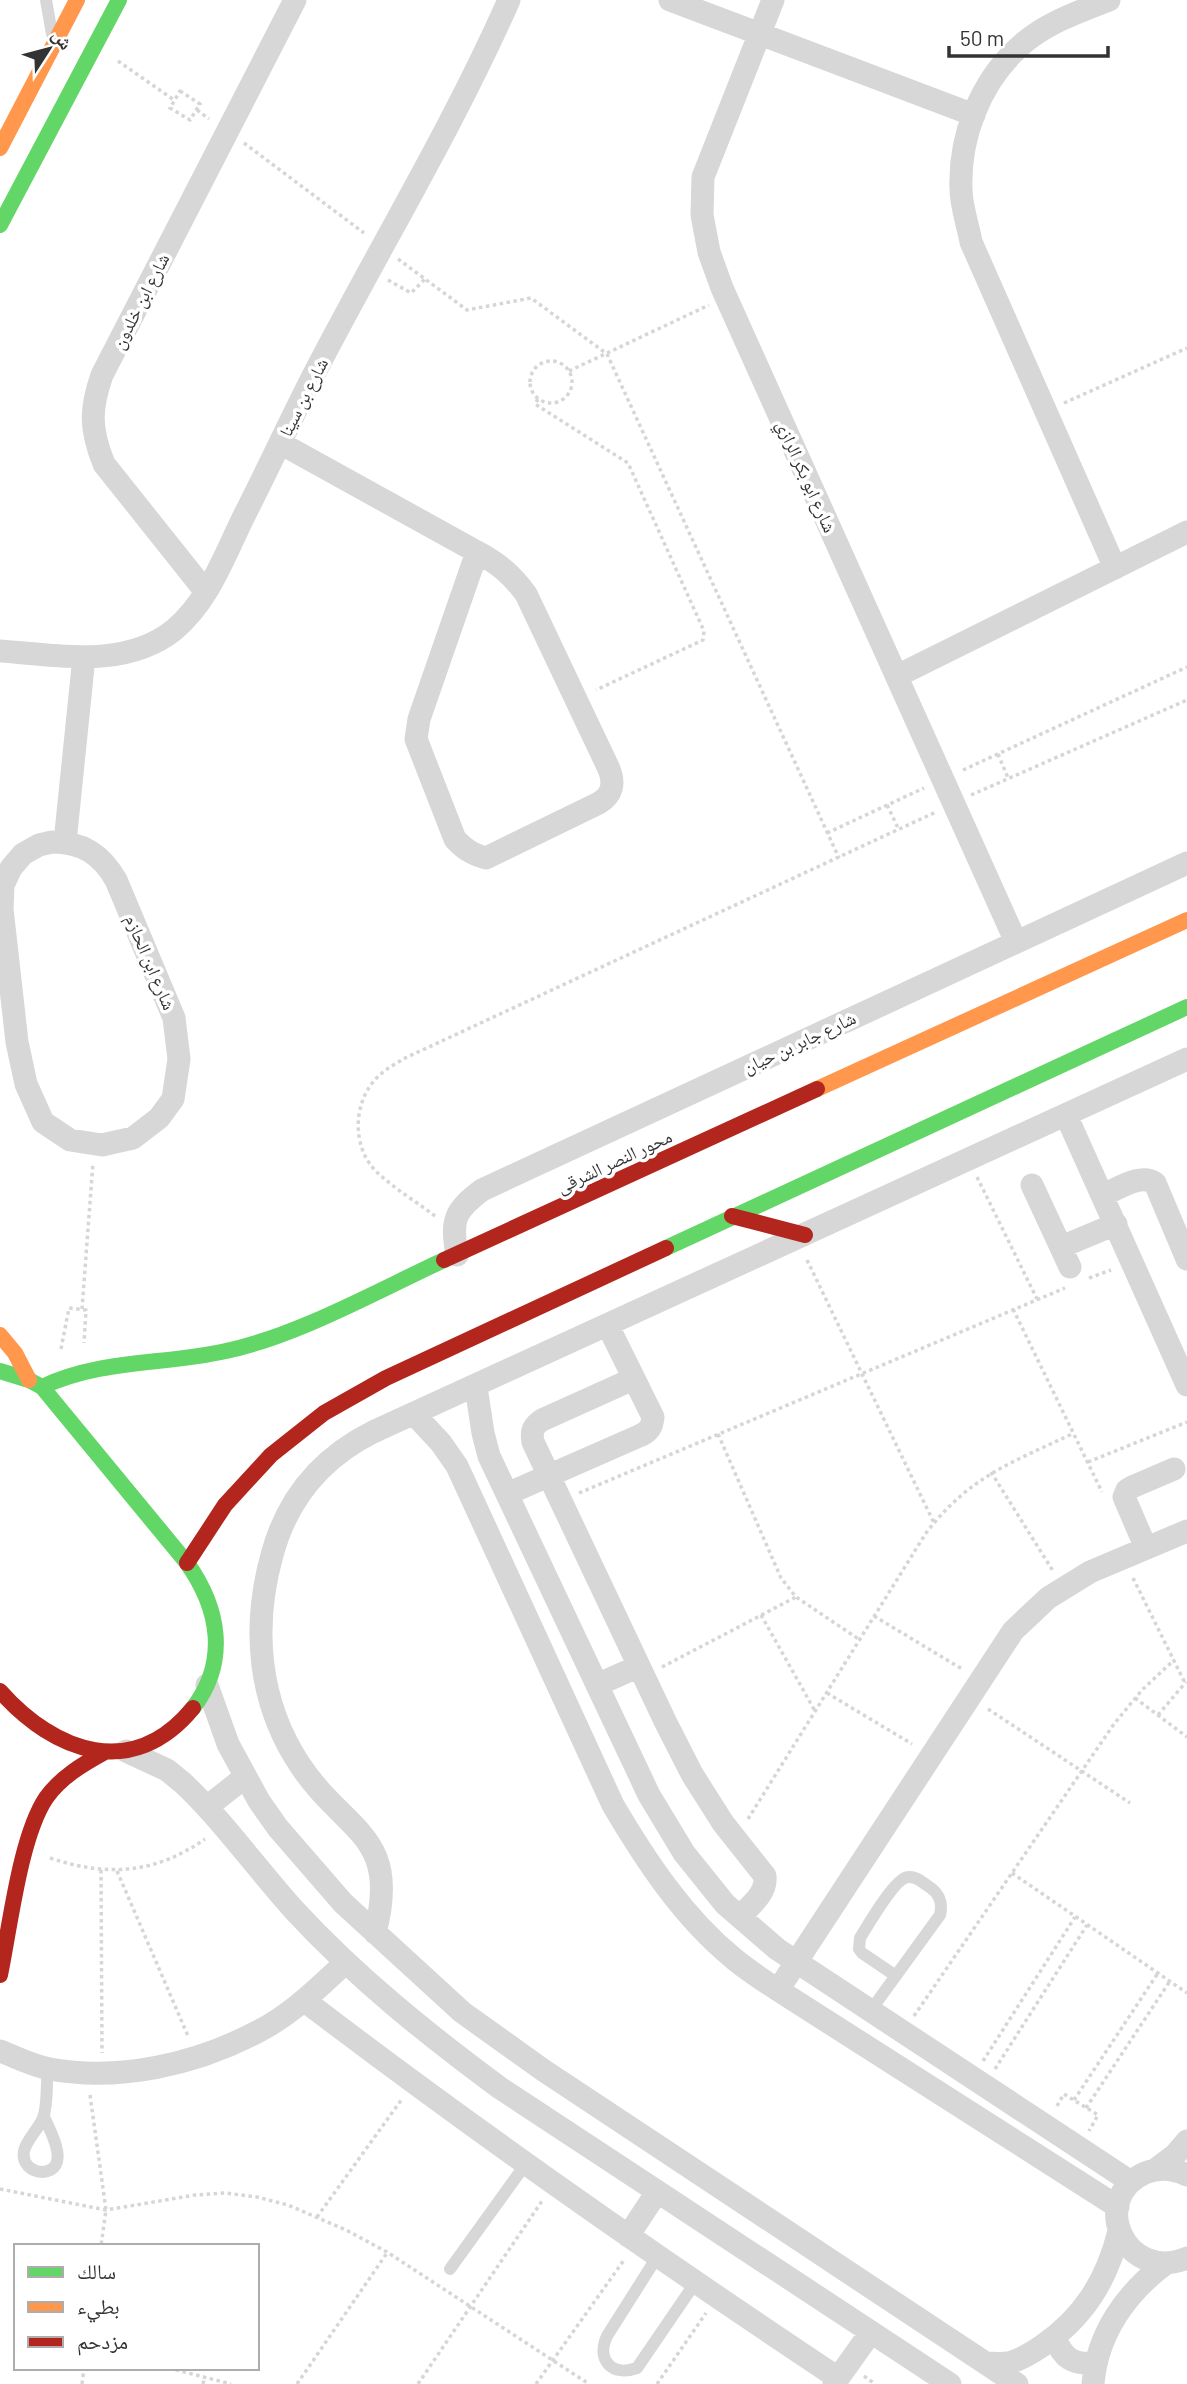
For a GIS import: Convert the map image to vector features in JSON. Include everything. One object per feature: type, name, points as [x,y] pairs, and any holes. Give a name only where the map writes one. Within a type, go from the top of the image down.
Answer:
[{"type":"street","points":[[0,148],[77,0]]},
{"type":"street","points":[[0,225],[120,0]]},
{"type":"street","name":"شارع ابن خلدون","points":[[206,592],[104,464],[92,419],[95,396],[103,375],[295,0]]},
{"type":"street","name":"شارع بن سينا","points":[[0,651],[84,657],[110,656],[143,648],[172,631],[197,607],[313,376],[482,61],[509,0]]},
{"type":"street","points":[[670,0],[974,115]]},
{"type":"street","name":"شارع ابو بكر الرازي","points":[[773,0],[703,177],[702,215],[709,252],[726,297],[1016,942]]},
{"type":"street","points":[[1109,0],[1063,18],[1019,47],[985,88],[965,137],[961,190],[971,242],[1115,568]]},
{"type":"street","points":[[280,443],[477,552],[505,569],[526,594],[612,777],[612,785],[606,799],[486,858],[474,855],[455,839],[419,749],[416,729],[477,552]]},
{"type":"street","points":[[897,676],[1187,532]]},
{"type":"street","points":[[65,842],[84,657]]},
{"type":"street","name":"شارع ابن الحازم","points":[[65,842],[79,845],[107,864],[174,1018],[179,1059],[173,1098],[159,1118],[133,1138],[95,1144],[70,1140],[43,1122],[26,1084],[17,1042],[2,909],[3,885],[11,868],[23,854],[39,845],[65,842]]},
{"type":"street","name":"شارع جابر بن حيان","points":[[453,1229],[462,1205],[508,1176],[1187,863]]},
{"type":"street","name":"محور النصر الشرقى","points":[[36,1384],[82,1372],[146,1361],[218,1353],[294,1329],[1187,919]]},
{"type":"street","points":[[187,1563],[225,1505],[271,1455],[324,1413],[386,1378],[1187,1007]]},
{"type":"street","points":[[374,1933],[383,1893],[379,1864],[365,1838],[311,1781],[298,1763],[278,1726],[261,1656],[264,1581],[285,1517],[308,1481],[338,1452],[355,1441],[1187,1059]]},
{"type":"street","points":[[1066,1115],[1187,1385]]},
{"type":"street","points":[[1103,1195],[1142,1179],[1155,1183],[1187,1259]]},
{"type":"street","points":[[1032,1185],[1072,1270],[1116,1224]]},
{"type":"street","points":[[732,1216],[801,1237]]},
{"type":"street","points":[[453,1229],[457,1255]]},
{"type":"street","points":[[507,1494],[647,1433],[652,1426],[653,1417],[608,1326]]},
{"type":"street","points":[[0,1335],[36,1384],[187,1563],[205,1590],[215,1622],[216,1643],[214,1664],[207,1685],[190,1713],[166,1735],[147,1745],[115,1752],[72,1772],[46,1799],[34,1821],[27,1844],[0,1975]]},
{"type":"street","points":[[0,1371],[36,1384]]},
{"type":"street","points":[[633,1380],[535,1425],[533,1442],[692,1774],[723,1824],[761,1869],[766,1883],[764,1891],[740,1916]]},
{"type":"street","points":[[476,1387],[485,1444],[649,1795],[684,1853],[725,1903],[777,1949],[1131,2182]]},
{"type":"street","points":[[414,1414],[441,1443],[457,1466],[613,1805],[639,1850],[670,1892],[704,1931],[733,1958],[778,1990],[1118,2207]]},
{"type":"street","points":[[1146,1548],[1124,1497],[1132,1487],[1174,1469]]},
{"type":"street","points":[[778,1990],[1013,1632],[1048,1598],[1090,1572],[1187,1531]]},
{"type":"street","points":[[597,1685],[641,1672]]},
{"type":"street","points":[[207,1685],[228,1744],[245,1777],[278,1828],[343,1903],[462,2012],[543,2070],[1017,2384]]},
{"type":"street","points":[[0,1691],[32,1723],[54,1737],[79,1747],[115,1752],[167,1770],[214,1816],[345,1963],[446,2048],[500,2088],[950,2384]]},
{"type":"street","points":[[214,1816],[245,1777]]},
{"type":"street","points":[[0,2051],[48,2069],[94,2073],[156,2068],[209,2054],[259,2031],[305,2001],[345,1963]]},
{"type":"street","points":[[305,2001],[524,2165],[836,2381],[871,2332]]},
{"type":"street","points":[[1155,2170],[1175,2155],[1187,2141]]},
{"type":"street","points":[[986,2364],[1010,2362],[1037,2350],[1082,2311],[1099,2287],[1112,2260],[1119,2231],[1118,2207],[1131,2182],[1142,2174],[1155,2170],[1167,2169],[1187,2175]]},
{"type":"street","points":[[632,2239],[657,2192]]},
{"type":"street","points":[[1119,2231],[1132,2251],[1142,2258],[1176,2261]]},
{"type":"street","points":[[1055,2337],[1059,2350],[1069,2360],[1094,2374],[1102,2337],[1127,2301],[1151,2274],[1176,2261]]},
{"type":"lane","points":[[46,0],[54,46]]},
{"type":"lane","points":[[871,2010],[896,1976],[940,1915],[941,1901],[933,1889],[911,1877],[905,1877],[896,1885],[859,1943],[862,1953],[896,1976]]},
{"type":"lane","points":[[44,2117],[48,2069]]},
{"type":"lane","points":[[450,2269],[524,2165]]},
{"type":"lane","points":[[657,2257],[607,2336],[603,2345],[603,2356],[608,2364],[627,2372],[637,2368],[695,2283]]},
{"type":"path","points":[[96,45],[174,100]]},
{"type":"path","points":[[180,91],[199,103],[197,110],[188,120],[170,108],[180,91]]},
{"type":"path","points":[[197,110],[467,310],[531,299],[607,354],[839,858]]},
{"type":"path","points":[[371,268],[409,293],[414,292],[425,279]]},
{"type":"path","points":[[569,371],[726,297]]},
{"type":"path","points":[[1046,411],[1187,348]]},
{"type":"path","points":[[556,361],[569,371],[571,387],[561,401],[554,403],[538,399],[530,385],[530,377],[540,364],[556,361]]},
{"type":"path","points":[[538,399],[535,404],[628,463],[705,633],[703,640],[576,699]]},
{"type":"path","points":[[827,834],[1187,667]]},
{"type":"path","points":[[453,1229],[377,1173],[362,1150],[357,1123],[363,1097],[380,1074],[403,1059],[1008,778],[1187,700]]},
{"type":"path","points":[[998,754],[1008,778]]},
{"type":"path","points":[[887,806],[899,830]]},
{"type":"path","points":[[82,1309],[95,1144]]},
{"type":"path","points":[[969,1160],[1037,1299]]},
{"type":"path","points":[[801,1237],[934,1523]]},
{"type":"path","points":[[561,1501],[1037,1299],[1072,1270],[1132,1261]]},
{"type":"path","points":[[1013,1308],[1104,1496]]},
{"type":"path","points":[[57,1378],[67,1309],[86,1310],[82,1372]]},
{"type":"path","points":[[1088,1462],[1187,1422]]},
{"type":"path","points":[[736,1839],[934,1523],[964,1490],[991,1472],[1074,1433]]},
{"type":"path","points":[[718,1434],[781,1578],[796,1597],[860,1640]]},
{"type":"path","points":[[991,1472],[1063,1588]]},
{"type":"path","points":[[1122,1558],[1186,1682],[1158,1715]]},
{"type":"path","points":[[641,1672],[796,1597]]},
{"type":"path","points":[[761,1615],[816,1712]]},
{"type":"path","points":[[874,1616],[1082,1771],[1130,1803]]},
{"type":"path","points":[[903,2032],[1114,1724],[1135,1698],[1174,1660]]},
{"type":"path","points":[[827,1693],[933,1755]]},
{"type":"path","points":[[1135,1698],[1187,1737]]},
{"type":"path","points":[[27,1844],[50,1858],[75,1866],[117,1871],[163,1862],[204,1840],[214,1816]]},
{"type":"path","points":[[101,1870],[94,2073],[106,2210],[101,2244]]},
{"type":"path","points":[[117,1871],[197,2057]]},
{"type":"path","points":[[1012,1873],[1187,1993]]},
{"type":"path","points":[[978,2081],[1076,1917]]},
{"type":"path","points":[[978,2081],[1088,1925]]},
{"type":"path","points":[[1074,2100],[1158,1973]]},
{"type":"path","points":[[1086,2108],[1170,1981]]},
{"type":"path","points":[[317,2217],[414,2084]]},
{"type":"path","points":[[1045,2125],[1064,2094],[1098,2115],[1078,2147]]},
{"type":"path","points":[[418,2384],[553,2185]]},
{"type":"path","points":[[0,2189],[106,2210],[195,2195],[225,2193],[288,2205],[387,2252],[590,2384]]},
{"type":"path","points":[[536,2384],[632,2239]]},
{"type":"path","points":[[297,2384],[387,2252]]},
{"type":"path","points":[[657,2384],[717,2297]]},
{"type":"path","points":[[178,2370],[231,2384]]},
{"type":"path","points":[[203,2384],[205,2376]]},
{"type":"traffic: fast","points":[[0,225],[119,0]]},
{"type":"traffic: fast","points":[[666,1248],[1187,1007]]},
{"type":"traffic: fast","points":[[42,1387],[64,1378],[110,1367],[203,1355],[253,1344],[309,1324],[444,1260]]},
{"type":"traffic: fast","points":[[0,1371],[42,1387],[187,1563],[198,1580],[207,1598],[216,1635],[212,1672],[193,1708]]},
{"type":"traffic: slow","points":[[0,148],[77,0]]},
{"type":"traffic: slow","points":[[817,1089],[1187,920]]},
{"type":"traffic: slow","points":[[0,1335],[15,1353],[29,1380]]},
{"type":"traffic: jam","points":[[444,1260],[817,1089]]},
{"type":"traffic: jam","points":[[732,1216],[805,1235]]},
{"type":"traffic: jam","points":[[187,1563],[225,1505],[271,1455],[324,1413],[386,1378],[666,1248]]},
{"type":"traffic: jam","points":[[0,1691],[22,1713],[45,1730],[69,1743],[95,1750],[120,1751],[145,1745],[170,1731],[193,1708]]},
{"type":"traffic: jam","points":[[0,1975],[23,1858],[37,1815],[46,1798],[65,1777],[105,1752]]}]
